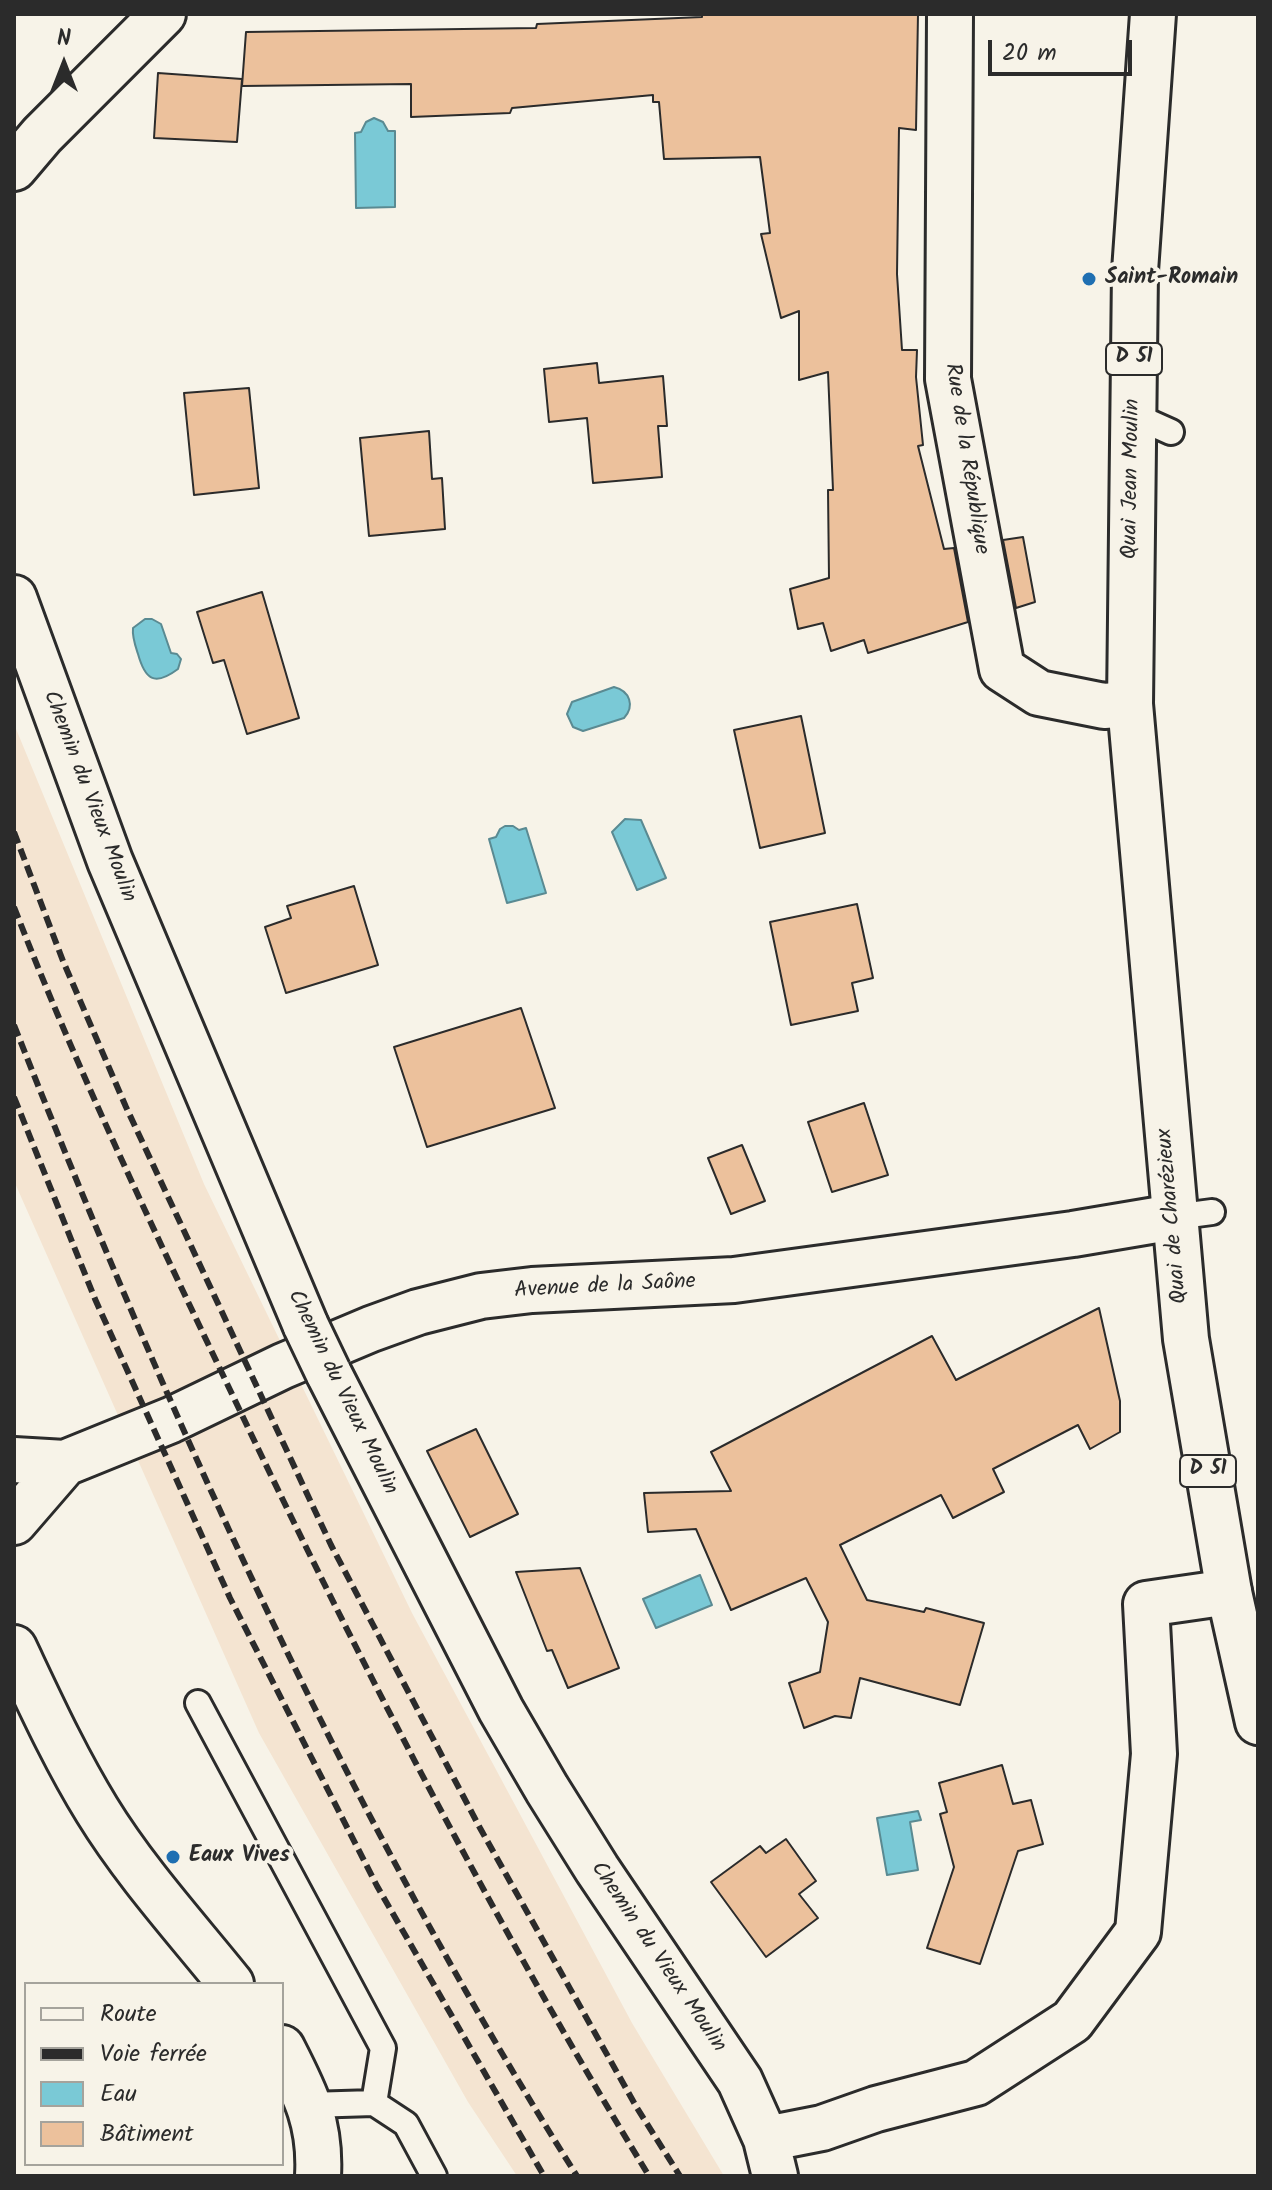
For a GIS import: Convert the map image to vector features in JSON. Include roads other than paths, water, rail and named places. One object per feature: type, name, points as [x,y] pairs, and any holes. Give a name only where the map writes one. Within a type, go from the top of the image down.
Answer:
[{"type":"street","points":[[14,168],[42,135],[163,14]]},
{"type":"street","name":"Rue de la République","points":[[950,14],[948,379],[1002,669],[1039,693],[1104,706],[1130,704]]},
{"type":"street","name":"Quai Jean Moulin","points":[[1130,704],[1152,423],[1135,271],[1153,14]]},
{"type":"street","name":"Chemin du Vieux Moulin","points":[[14,598],[110,861],[328,1372],[501,1710],[597,1869],[740,2081],[770,2158]]},
{"type":"street","name":"Quai de Charézieux","points":[[1130,704],[1193,1214],[1186,1339],[1229,1592],[1258,1722]]},
{"type":"street","name":"Avenue de la Saône","points":[[14,1460],[65,1463],[171,1420],[283,1366],[371,1329],[418,1312],[481,1296],[532,1290],[734,1280],[1058,1236],[1193,1214]]},
{"type":"street","name":"Avenue de la Saône","points":[[14,1522],[65,1463]]},
{"type":"street","points":[[770,2158],[822,2128],[876,2109],[976,2083],[1072,2021],[1138,1932],[1154,1754],[1146,1604],[1229,1592]]},
{"type":"street","points":[[14,1648],[51,1726],[98,1812],[229,1982]]},
{"type":"street","points":[[284,2052],[309,2105],[320,2145],[318,2176]]},
{"type":"lane","points":[[198,1703],[383,2048],[374,2103]]},
{"type":"lane","points":[[309,2105],[374,2103],[406,2124],[434,2176]]},
{"type":"water","points":[[374,118],[383,122],[388,131],[395,131],[395,207],[356,208],[355,133],[361,132],[366,122]]},
{"type":"water","points":[[145,619],[161,624],[171,653],[181,659],[178,669],[163,678],[152,678],[147,674],[135,644],[133,628]]},
{"type":"water","points":[[614,687],[624,692],[629,700],[629,709],[624,718],[583,731],[573,727],[567,714],[572,702]]},
{"type":"water","points":[[625,819],[641,820],[666,878],[637,890],[612,832]]},
{"type":"water","points":[[505,826],[519,830],[526,828],[546,893],[507,903],[489,839],[496,837]]},
{"type":"water","points":[[700,1575],[712,1605],[656,1628],[643,1599]]},
{"type":"water","points":[[918,1811],[921,1820],[910,1822],[918,1870],[887,1875],[877,1818]]},
{"type":"railway","points":[[14,832],[63,961],[126,1107],[331,1545],[480,1828],[637,2108],[680,2176]]},
{"type":"railway","points":[[14,907],[123,1163],[337,1609],[487,1896],[649,2176]]},
{"type":"railway","points":[[14,1025],[136,1321],[268,1614],[414,1899],[577,2176]]},
{"type":"railway","points":[[14,1097],[95,1299],[230,1598],[377,1886],[544,2176]]},
{"type":"place","name":"Saint-Romain","points":[[1089,279]]},
{"type":"place","name":"Eaux Vives","points":[[173,1857]]}]
